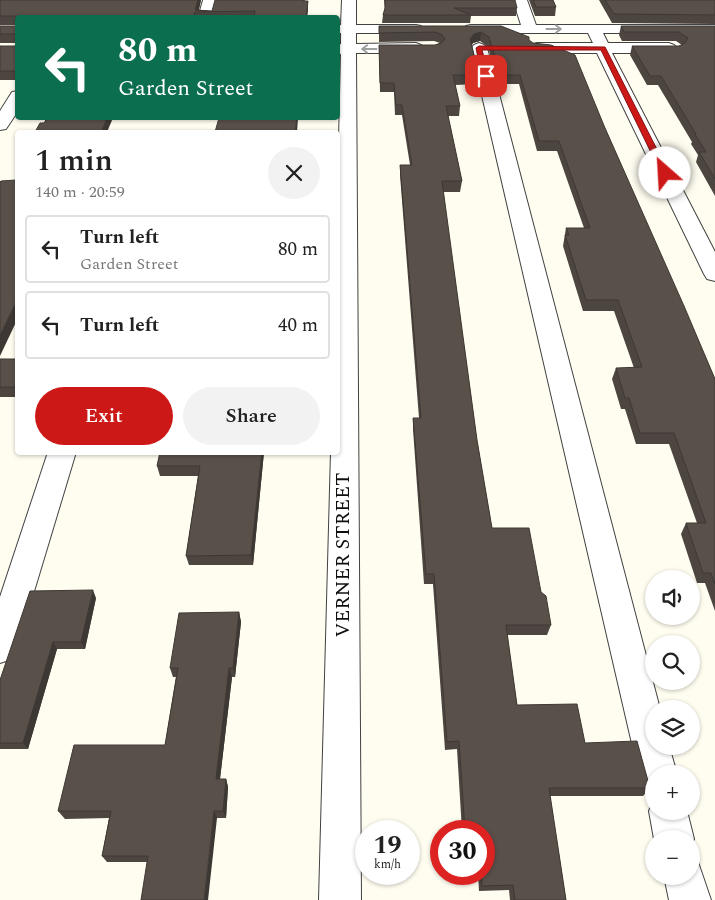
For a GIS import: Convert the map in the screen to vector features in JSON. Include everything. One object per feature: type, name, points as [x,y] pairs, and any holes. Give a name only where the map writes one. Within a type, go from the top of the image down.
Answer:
[{"type":"street","points":[[206,15],[210,0]]},
{"type":"street","name":"VERNER STREET","points":[[340,900],[343,39],[349,0]]},
{"type":"street","points":[[520,0],[530,29]]},
{"type":"street","points":[[343,39],[432,29]]},
{"type":"street","points":[[452,29],[715,29]]},
{"type":"street","points":[[593,29],[715,274]]},
{"type":"street","points":[[343,39],[431,48]]},
{"type":"street","points":[[479,48],[656,765]]},
{"type":"street","points":[[526,48],[687,48]]},
{"type":"street","points":[[0,125],[15,101]]},
{"type":"street","points":[[0,648],[61,455]]},
{"type":"street","points":[[686,885],[690,900]]},
{"type":"building","points":[[0,0],[198,0],[195,10],[212,11],[215,0],[308,1],[306,15],[254,15],[255,11],[195,12],[194,15],[0,16]]},
{"type":"building","points":[[385,0],[515,0],[517,8],[454,8],[471,15],[383,15]]},
{"type":"building","points":[[533,0],[553,0],[556,7],[536,7]]},
{"type":"building","points":[[605,0],[715,0],[715,15],[614,14]]},
{"type":"building","points":[[0,26],[15,26],[15,34],[0,34]]},
{"type":"building","points":[[379,26],[501,26],[529,37],[529,40],[533,43],[551,45],[575,55],[715,379],[715,584],[711,573],[703,573],[686,523],[706,523],[674,433],[640,433],[629,398],[625,398],[616,368],[642,367],[618,300],[586,300],[565,235],[569,235],[566,228],[590,228],[559,141],[539,141],[520,75],[500,75],[489,37],[481,32],[474,34],[470,39],[479,75],[453,75],[460,106],[446,106],[462,181],[442,181],[477,440],[492,528],[529,528],[541,592],[546,596],[551,625],[506,625],[517,705],[577,704],[585,743],[637,741],[645,770],[645,788],[549,788],[566,900],[515,900],[513,885],[482,886],[495,885],[495,820],[464,820],[459,741],[447,742],[434,574],[426,574],[413,418],[421,418],[400,165],[412,165],[402,105],[396,105],[394,83],[380,83],[379,45],[435,45],[445,39],[441,34],[435,32],[379,33]]},
{"type":"building","points":[[621,26],[715,26],[715,179],[699,152],[706,152],[661,76],[650,76],[632,46],[679,46],[685,43],[688,38],[679,32],[624,32]]},
{"type":"building","points":[[0,46],[15,46],[15,71],[0,71]]},
{"type":"building","points":[[46,120],[106,120],[102,130],[36,130],[40,123],[44,123]]},
{"type":"building","points":[[218,120],[297,120],[295,130],[216,130]]},
{"type":"building","points":[[15,180],[15,304],[0,335],[0,182]]},
{"type":"building","points":[[0,359],[15,359],[15,387],[0,387]]},
{"type":"building","points":[[159,455],[262,455],[251,555],[186,556],[200,466],[157,466]]},
{"type":"building","points":[[93,590],[81,642],[53,642],[23,743],[0,743],[0,680],[30,591]]},
{"type":"building","points":[[239,612],[233,668],[229,668],[216,779],[226,779],[223,811],[214,811],[204,900],[141,900],[148,856],[102,856],[111,811],[58,811],[74,745],[165,745],[178,668],[170,668],[179,613]]},
{"type":"route","points":[[486,76],[479,48],[603,48],[665,173]]}]
